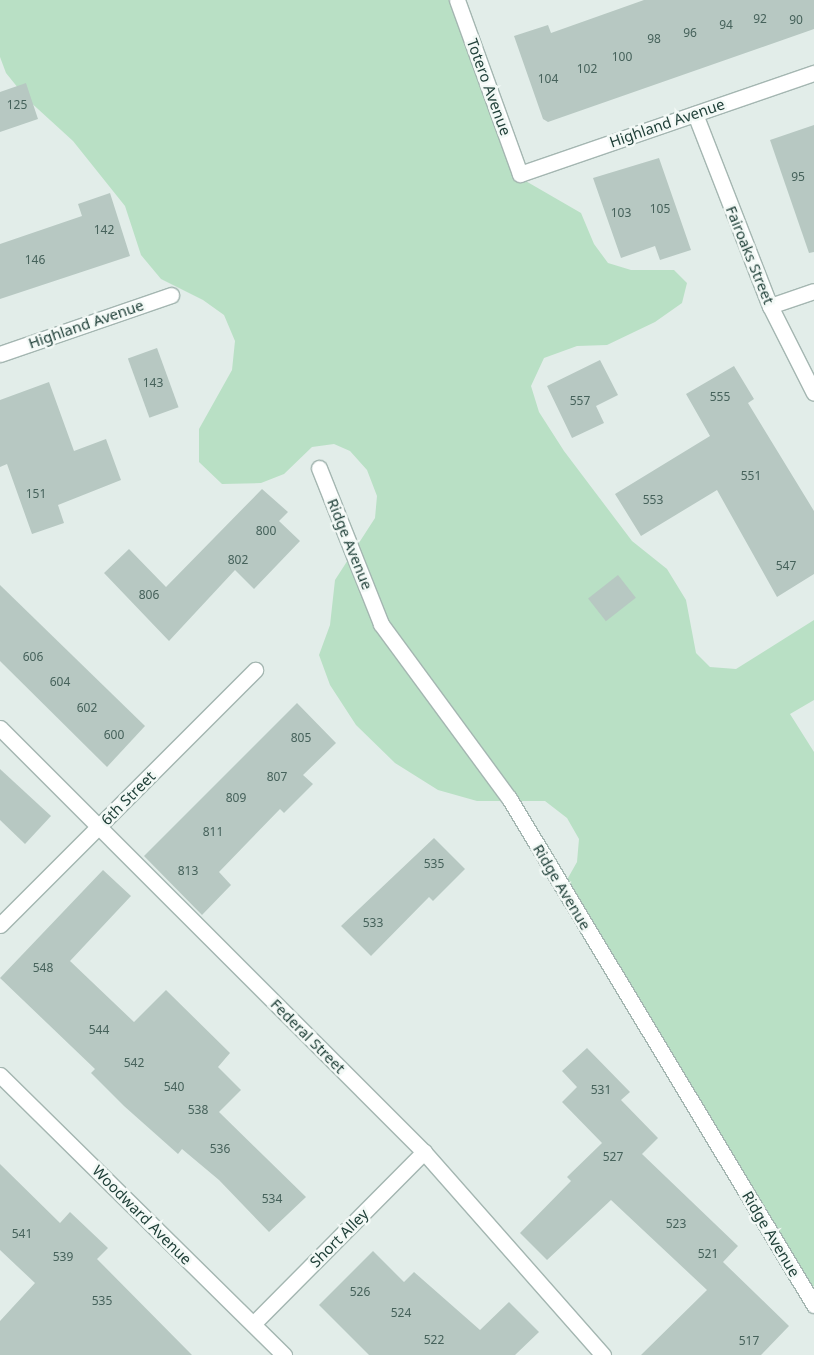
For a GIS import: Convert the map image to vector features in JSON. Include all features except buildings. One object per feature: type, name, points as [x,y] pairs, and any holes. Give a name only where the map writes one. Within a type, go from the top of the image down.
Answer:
[{"type":"street","name":"Totero Avenue","points":[[458,0],[520,174]]},
{"type":"street","name":"Highland Avenue","points":[[520,174],[814,73]]},
{"type":"street","name":"Fairoaks Street","points":[[695,114],[770,306],[814,393]]},
{"type":"street","points":[[770,306],[814,291]]},
{"type":"street","name":"Highland Avenue","points":[[0,354],[171,295]]},
{"type":"street","name":"Ridge Avenue","points":[[319,468],[381,624],[509,798],[814,1305]]},
{"type":"street","name":"6th Street","points":[[0,925],[255,670]]},
{"type":"street","name":"Federal Street","points":[[0,728],[424,1152],[603,1355]]},
{"type":"street","name":"Woodward Avenue","points":[[0,1075],[284,1355]]},
{"type":"street","name":"Short Alley","points":[[253,1324],[424,1152]]},
{"type":"green space","points":[[0,0],[453,0],[517,176],[581,213],[594,244],[608,263],[631,270],[674,270],[687,283],[682,303],[655,322],[607,345],[577,346],[544,358],[531,386],[539,412],[564,451],[632,541],[667,569],[686,600],[696,653],[710,667],[736,669],[814,620],[814,700],[790,714],[814,752],[814,1286],[808,1289],[564,885],[577,862],[579,839],[567,818],[545,801],[477,801],[438,790],[395,763],[356,725],[330,685],[319,655],[330,625],[335,580],[375,518],[377,496],[367,470],[350,451],[334,444],[312,447],[284,474],[261,483],[222,484],[199,462],[199,429],[232,370],[235,341],[224,315],[203,300],[161,279],[141,255],[125,206],[73,141],[27,99],[6,73],[0,57]]}]
